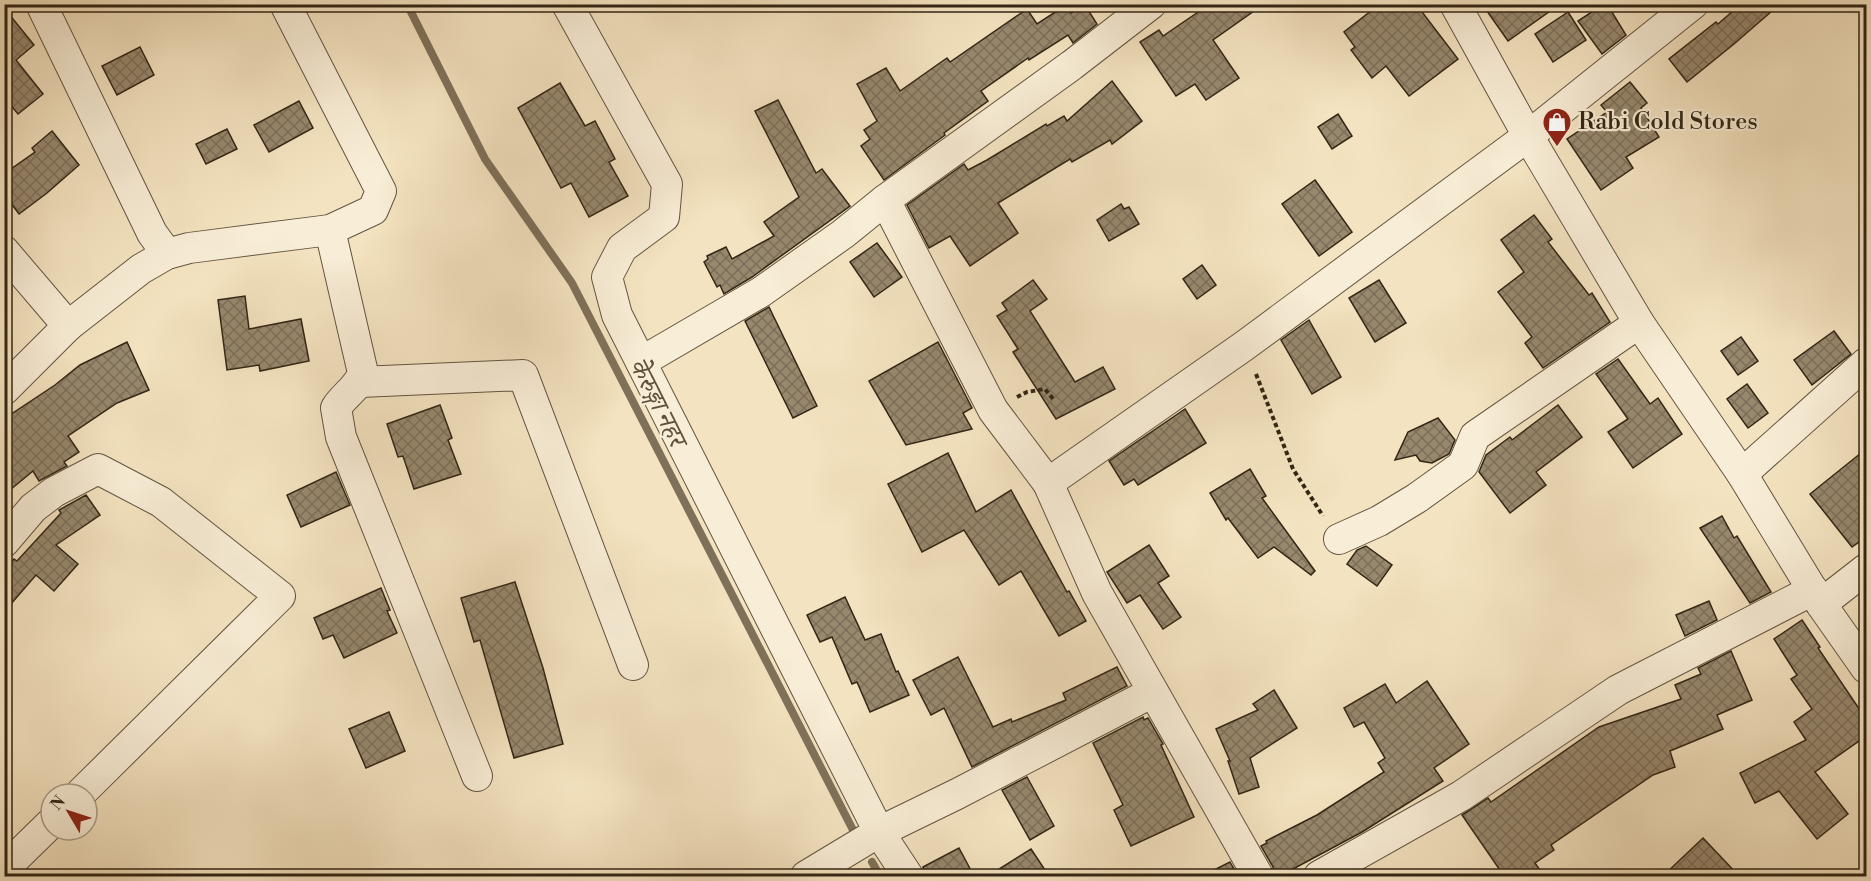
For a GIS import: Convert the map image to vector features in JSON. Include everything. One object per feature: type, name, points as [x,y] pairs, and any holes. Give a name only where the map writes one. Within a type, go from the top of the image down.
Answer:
[{"type":"street","points":[[41,4],[152,233],[167,254]]},
{"type":"street","points":[[4,390],[68,326],[141,269],[167,254],[189,248],[330,230],[373,210],[381,191],[285,4]]},
{"type":"street","points":[[567,4],[667,184],[663,217],[622,248],[607,277],[617,315],[879,832],[908,876]]},
{"type":"street","points":[[641,362],[761,292],[843,234],[885,200],[1151,4]]},
{"type":"street","points":[[1455,4],[1528,136],[1639,323],[1742,474],[1817,597],[1866,668]]},
{"type":"street","points":[[1048,483],[1244,346],[1528,136],[1693,4]]},
{"type":"street","points":[[885,200],[993,410],[1048,483],[1097,593],[1258,876]]},
{"type":"street","points":[[330,230],[363,373],[360,382],[342,398],[336,408],[341,437],[477,776]]},
{"type":"street","points":[[4,251],[68,326]]},
{"type":"street","points":[[1339,539],[1379,521],[1417,498],[1463,465],[1475,436],[1639,323]]},
{"type":"street","points":[[1742,474],[1866,363]]},
{"type":"street","points":[[360,382],[524,375],[633,665]]},
{"type":"street","points":[[4,542],[33,508],[54,492],[98,469],[161,502],[280,596],[92,782]]},
{"type":"street","points":[[1319,876],[1461,796],[1617,690],[1817,597],[1866,569]]},
{"type":"street","points":[[806,876],[879,832],[1154,692]]},
{"type":"street","points":[[4,869],[39,835]]},
{"type":"path","points":[[1244,346],[1293,469],[1339,539]]},
{"type":"path","points":[[993,410],[1027,392],[1046,388],[1054,400]]},
{"type":"building","points":[[1210,4],[1264,4],[1213,40],[1239,78],[1206,100],[1195,84],[1176,96],[1140,42],[1159,30],[1163,36]]},
{"type":"building","points":[[1380,4],[1416,4],[1458,59],[1409,96],[1386,66],[1372,78],[1351,50],[1355,47],[1344,32]]},
{"type":"building","points":[[1482,4],[1560,4],[1508,41]]},
{"type":"building","points":[[1607,4],[1626,35],[1602,54],[1578,21]]},
{"type":"building","points":[[1741,4],[1780,4],[1687,82],[1669,59],[1716,22],[1718,24]]},
{"type":"building","points":[[1066,5],[1071,13],[1085,5],[1097,24],[1073,43],[1068,35],[1029,60],[1028,58],[981,91],[988,101],[884,180],[861,146],[870,139],[864,130],[877,121],[857,84],[886,68],[900,91],[947,58],[950,62],[1027,9],[1037,24]]},
{"type":"building","points":[[4,8],[34,45],[16,60],[43,94],[18,114],[4,97]]},
{"type":"building","points":[[1568,12],[1586,40],[1553,62],[1535,34]]},
{"type":"building","points":[[140,47],[154,75],[117,95],[102,66]]},
{"type":"building","points":[[1112,81],[1142,121],[1112,144],[1110,140],[1072,162],[1070,159],[998,203],[1018,233],[970,266],[950,236],[929,248],[907,205],[964,164],[968,170],[1046,124],[1047,126],[1064,116],[1067,121]]},
{"type":"building","points":[[1630,82],[1647,103],[1641,108],[1659,137],[1626,157],[1633,168],[1601,190],[1567,139],[1607,112],[1601,105]]},
{"type":"building","points":[[560,83],[585,126],[595,121],[615,159],[609,162],[628,196],[589,217],[571,183],[561,188],[518,108]]},
{"type":"building","points":[[778,100],[816,173],[822,169],[850,206],[752,277],[724,294],[720,285],[717,287],[704,262],[708,259],[707,256],[726,247],[732,259],[774,236],[764,222],[799,197],[755,111]]},
{"type":"building","points":[[299,101],[313,128],[269,152],[254,125]]},
{"type":"building","points":[[1338,114],[1352,136],[1332,149],[1318,127]]},
{"type":"building","points":[[227,129],[237,149],[206,164],[196,144]]},
{"type":"building","points":[[52,131],[79,165],[19,214],[4,194],[4,174],[35,152],[32,148]]},
{"type":"building","points":[[1315,180],[1352,232],[1319,256],[1282,204]]},
{"type":"building","points":[[1121,204],[1124,209],[1129,207],[1139,224],[1109,241],[1097,220]]},
{"type":"building","points":[[1534,215],[1552,239],[1548,242],[1589,295],[1592,293],[1610,322],[1543,368],[1525,343],[1532,337],[1498,292],[1524,272],[1501,240]]},
{"type":"building","points":[[877,243],[902,277],[874,297],[850,262]]},
{"type":"building","points":[[1202,265],[1216,285],[1197,299],[1183,279]]},
{"type":"building","points":[[1033,280],[1047,299],[1030,311],[1075,382],[1103,367],[1115,389],[1056,419],[1013,352],[1018,349],[997,316],[1007,310],[1002,303]]},
{"type":"building","points":[[1379,280],[1406,323],[1375,342],[1349,298]]},
{"type":"building","points":[[245,296],[249,329],[301,319],[309,361],[260,371],[259,365],[227,370],[218,300]]},
{"type":"building","points":[[769,307],[817,406],[793,418],[745,321]]},
{"type":"building","points":[[1309,320],[1341,377],[1312,394],[1281,340]]},
{"type":"building","points":[[1834,331],[1851,354],[1812,385],[1794,360]]},
{"type":"building","points":[[1741,337],[1758,361],[1738,375],[1721,351]]},
{"type":"building","points":[[127,342],[149,390],[117,403],[68,436],[79,452],[64,462],[67,466],[39,481],[33,471],[4,495],[4,419],[55,385],[80,365]]},
{"type":"building","points":[[938,342],[972,408],[963,413],[972,429],[906,445],[869,381]]},
{"type":"building","points":[[1618,359],[1650,404],[1658,398],[1682,434],[1633,468],[1608,432],[1628,419],[1596,374]]},
{"type":"building","points":[[1747,384],[1768,413],[1748,428],[1727,399]]},
{"type":"building","points":[[440,405],[452,438],[448,440],[461,474],[414,489],[403,456],[398,457],[387,424]]},
{"type":"building","points":[[1558,405],[1582,437],[1536,472],[1546,485],[1510,513],[1479,472],[1486,455],[1510,437],[1512,440]]},
{"type":"building","points":[[1185,409],[1206,443],[1138,485],[1134,479],[1124,485],[1109,461]]},
{"type":"building","points":[[1438,418],[1455,440],[1449,454],[1432,463],[1420,461],[1416,455],[1395,460],[1408,432]]},
{"type":"building","points":[[1866,449],[1866,537],[1852,547],[1810,494]]},
{"type":"building","points":[[948,453],[976,512],[1011,490],[1067,592],[1069,591],[1086,621],[1059,636],[1021,571],[999,585],[964,530],[922,552],[888,484]]},
{"type":"building","points":[[1250,469],[1266,496],[1262,498],[1315,571],[1311,575],[1274,547],[1258,558],[1228,518],[1226,520],[1210,493]]},
{"type":"building","points":[[336,472],[350,505],[301,527],[287,495]]},
{"type":"building","points":[[86,495],[100,515],[56,545],[78,564],[54,591],[36,575],[4,612],[4,570],[14,559],[17,561],[61,513],[59,510]]},
{"type":"building","points":[[1722,516],[1734,538],[1737,536],[1771,592],[1750,603],[1700,528]]},
{"type":"building","points":[[1149,545],[1169,576],[1158,583],[1181,617],[1163,629],[1140,595],[1127,603],[1107,572]]},
{"type":"building","points":[[1366,546],[1392,565],[1377,586],[1347,564],[1357,550]]},
{"type":"building","points":[[515,582],[543,668],[563,744],[514,758],[480,640],[474,642],[461,598]]},
{"type":"building","points":[[381,588],[390,610],[387,611],[397,633],[344,658],[333,635],[323,639],[314,618]]},
{"type":"building","points":[[845,597],[865,640],[881,634],[896,672],[898,671],[909,695],[870,712],[857,682],[852,684],[832,637],[820,642],[807,615]]},
{"type":"building","points":[[1709,601],[1717,620],[1685,636],[1676,615]]},
{"type":"building","points":[[1802,620],[1866,719],[1866,736],[1815,772],[1848,814],[1817,839],[1779,791],[1755,803],[1740,773],[1806,740],[1794,722],[1812,709],[1791,679],[1797,675],[1774,639]]},
{"type":"building","points":[[1731,651],[1752,700],[1717,715],[1723,729],[1670,751],[1675,767],[1653,775],[1551,845],[1554,850],[1535,863],[1544,876],[1504,876],[1462,815],[1488,798],[1491,802],[1599,727],[1681,699],[1675,685],[1701,674],[1698,668]]},
{"type":"building","points":[[958,657],[993,727],[1011,719],[1012,722],[1066,700],[1063,693],[1117,667],[1127,686],[972,767],[944,708],[931,715],[913,680]]},
{"type":"building","points":[[1427,681],[1469,744],[1434,768],[1443,781],[1362,832],[1280,876],[1275,876],[1273,867],[1261,846],[1267,843],[1266,841],[1317,815],[1384,772],[1378,763],[1385,758],[1364,722],[1354,727],[1344,708],[1385,684],[1396,703]]},
{"type":"building","points":[[1274,690],[1297,728],[1250,758],[1259,787],[1239,794],[1228,761],[1230,761],[1216,729],[1258,710],[1253,704]]},
{"type":"building","points":[[389,712],[405,751],[366,768],[349,729]]},
{"type":"building","points":[[1143,717],[1144,720],[1148,718],[1163,744],[1161,745],[1194,817],[1131,846],[1114,810],[1123,805],[1093,743]]},
{"type":"building","points":[[1027,777],[1054,826],[1030,840],[1002,790]]},
{"type":"building","points":[[1703,838],[1739,876],[1663,876]]},
{"type":"building","points":[[959,848],[974,876],[925,876],[923,867]]},
{"type":"building","points":[[1031,849],[1049,876],[988,876]]},
{"type":"building","points":[[1230,862],[1238,876],[1202,876]]},
{"type":"waterway","name":"केेरुङ्गा नहर","points":[[407,4],[485,159],[572,283],[853,830]]},
{"type":"waterway","name":"केेरुङ्गा नहर","points":[[872,862],[880,876]]},
{"type":"place","name":"Rabi Cold Stores","points":[[1557,148]]}]
